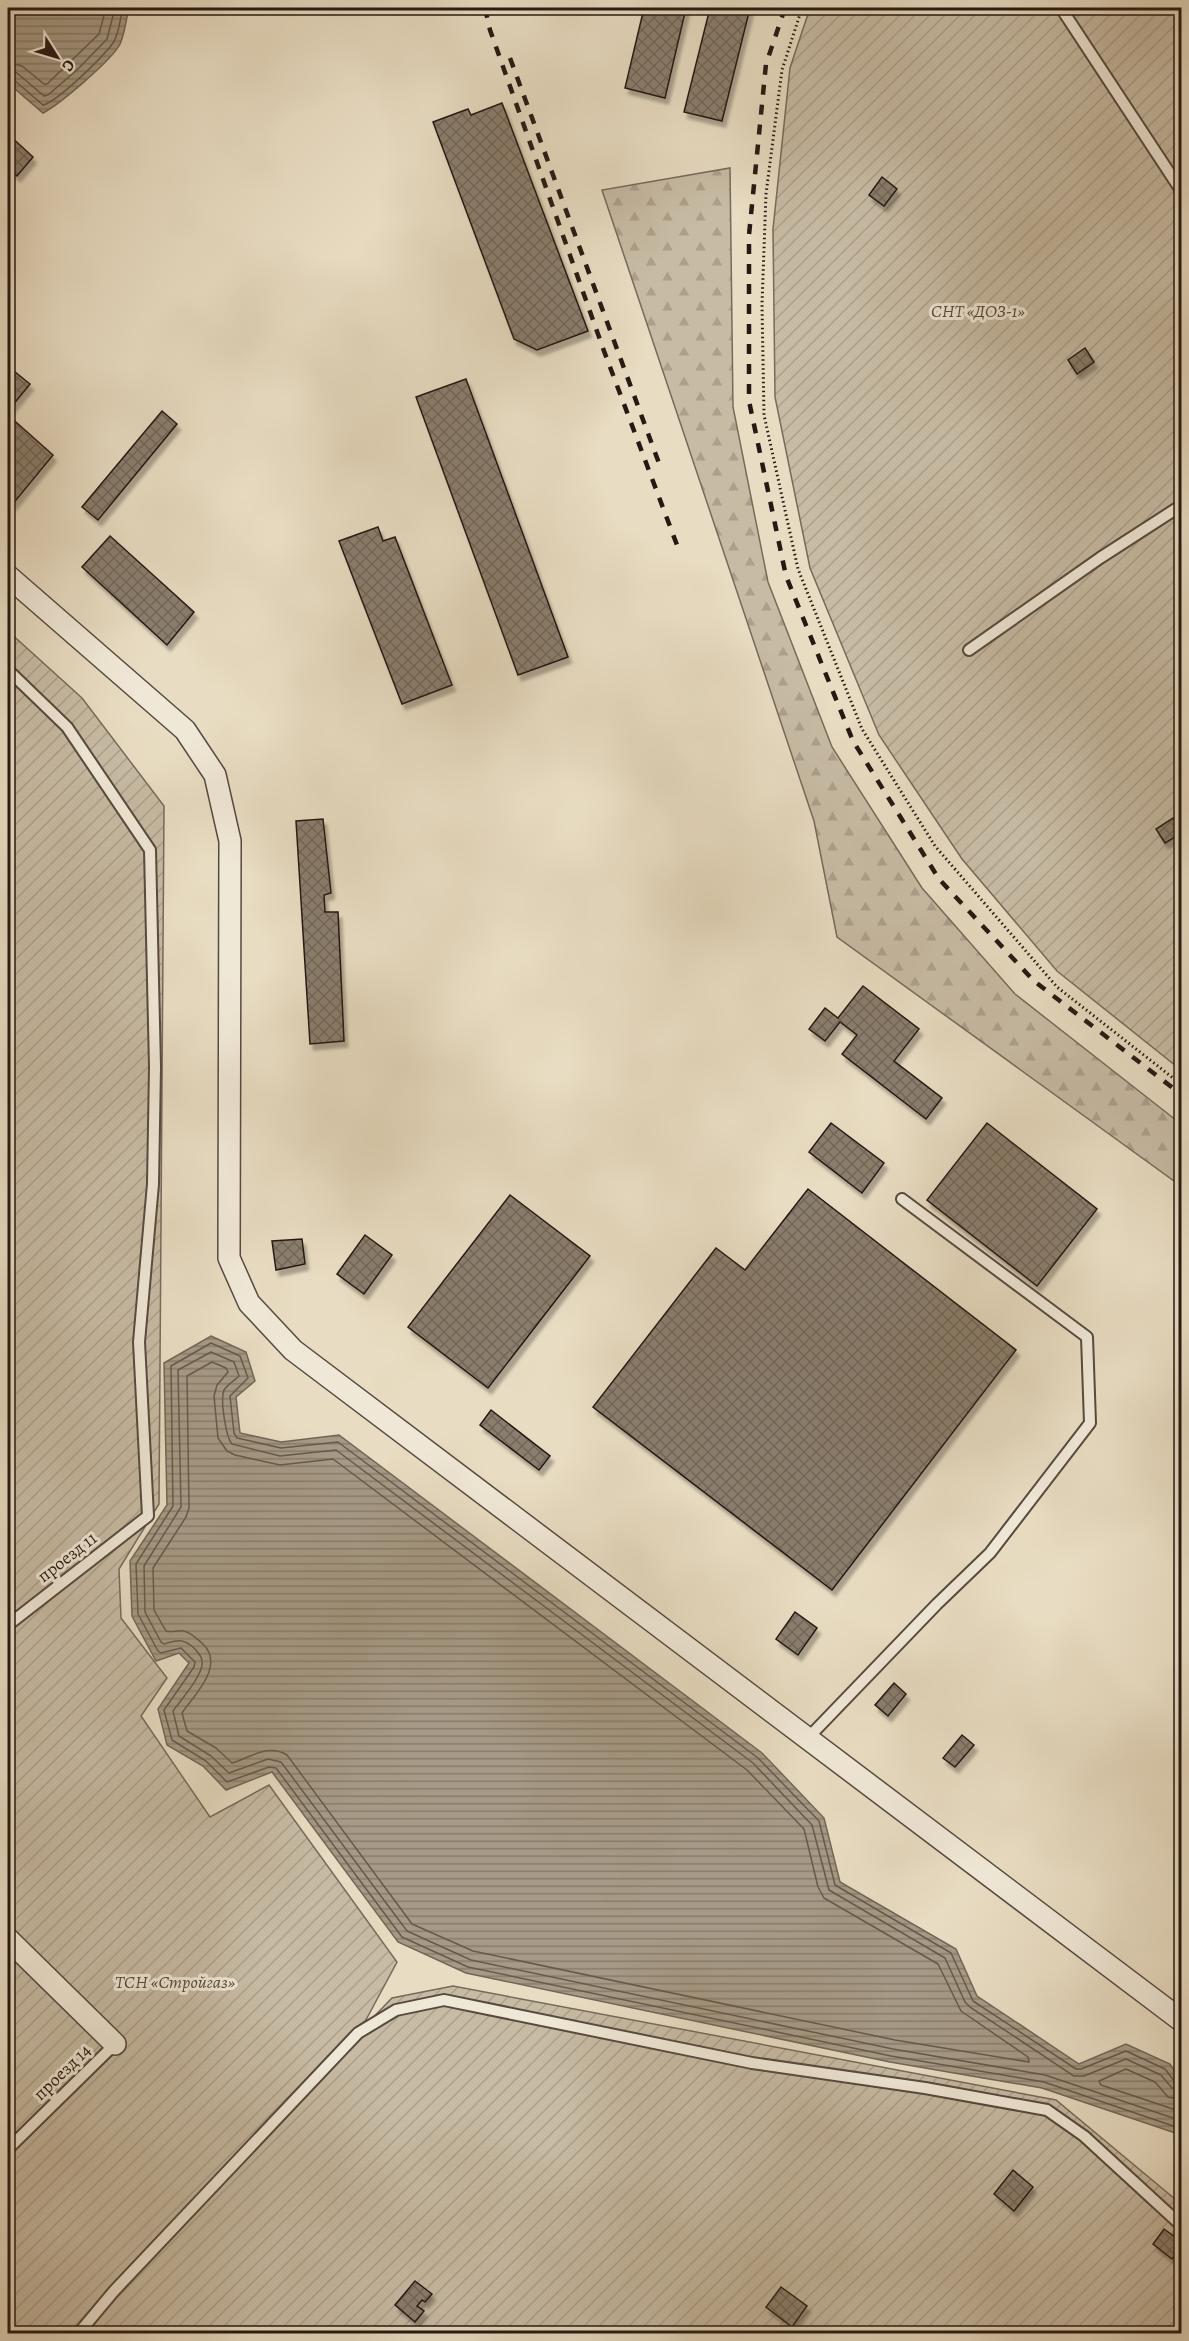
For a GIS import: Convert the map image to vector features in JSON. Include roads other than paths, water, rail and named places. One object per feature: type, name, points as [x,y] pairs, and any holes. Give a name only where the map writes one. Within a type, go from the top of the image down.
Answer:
[{"type":"street","points":[[8,576],[185,730],[215,775],[230,841],[229,1258],[249,1303],[293,1350],[1182,2021]]},
{"type":"street","points":[[8,1939],[115,2044]]},
{"type":"lane","points":[[1061,8],[1182,192]]},
{"type":"lane","points":[[969,650],[1100,558],[1182,505]]},
{"type":"lane","name":"проезд 11","points":[[8,670],[67,727],[150,850],[155,1067],[153,1184],[139,1342],[148,1516],[8,1625]]},
{"type":"lane","points":[[807,1739],[937,1604],[990,1553],[1090,1423],[1087,1337],[902,1199]]},
{"type":"lane","points":[[78,2334],[114,2291],[358,2033],[396,2010],[444,2000],[752,2063],[925,2088],[1047,2110],[1084,2136],[1182,2226]]},
{"type":"lane","name":"проезд 14","points":[[8,2149],[115,2044]]},
{"type":"water","points":[[8,8],[129,8],[122,40],[115,51],[85,81],[43,113],[8,83]]},
{"type":"water","points":[[211,1336],[246,1352],[255,1381],[236,1397],[240,1433],[281,1442],[339,1435],[762,1753],[824,1818],[840,1882],[956,1949],[977,1996],[1079,2064],[1126,2044],[1170,2064],[1181,2080],[1181,2135],[1042,2088],[890,2062],[466,1973],[398,1942],[272,1772],[226,1790],[203,1766],[167,1745],[158,1709],[189,1663],[179,1653],[156,1661],[132,1616],[130,1561],[167,1505],[164,1363]]},
{"type":"railway","points":[[485,8],[490,30],[604,351],[677,545]]},
{"type":"railway","points":[[785,8],[766,64],[749,235],[749,401],[786,576],[853,741],[939,879],[1034,981],[1182,1095]]},
{"type":"railway","points":[[510,58],[660,466]]},
{"type":"park label","name":"СНТ «ДОЗ-1»","points":[[978,311]]},
{"type":"park label","name":"ТСН «Стройгаз»","points":[[175,1982]]}]
